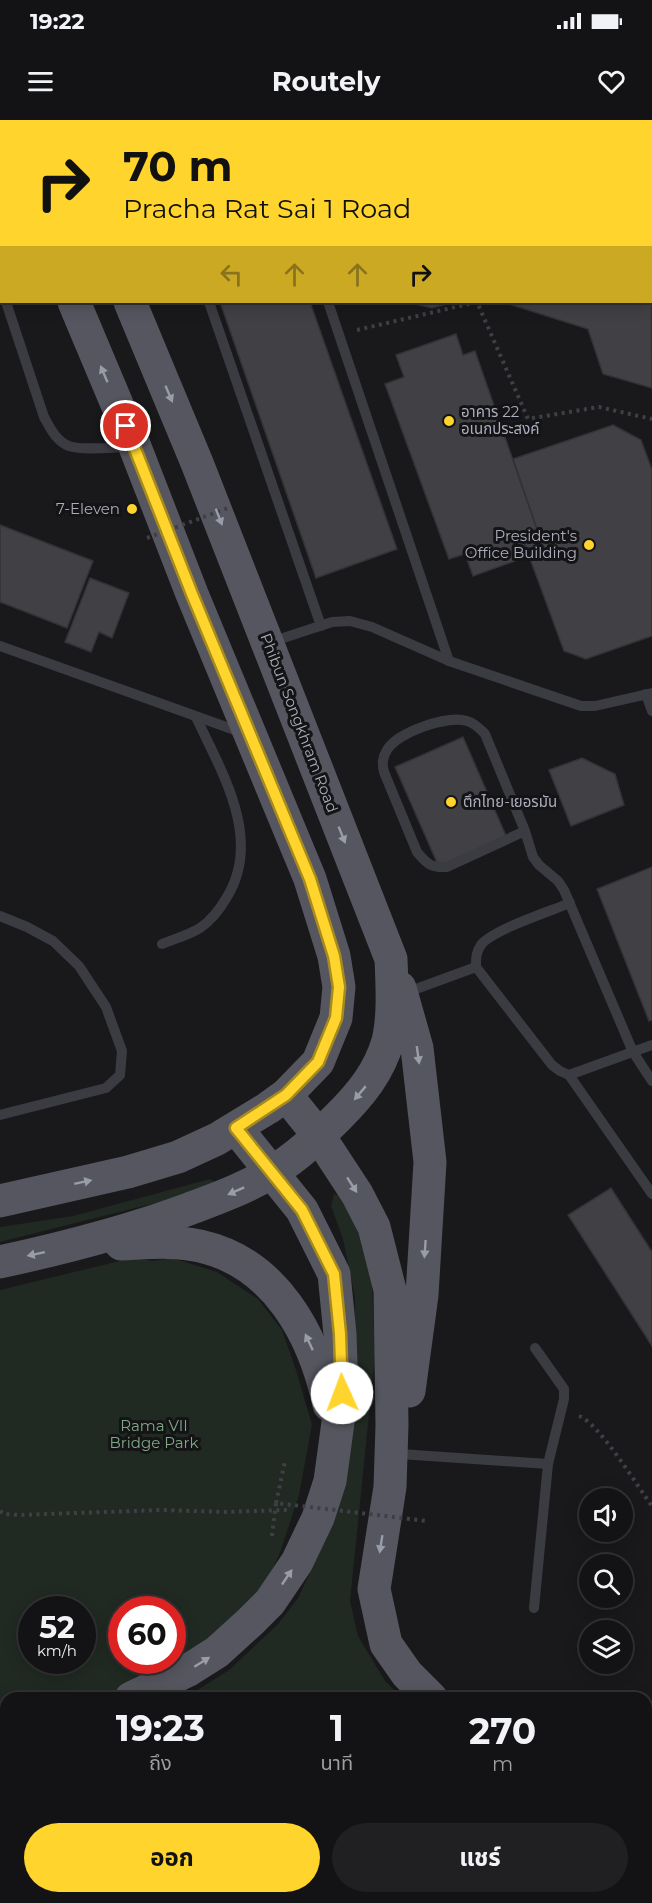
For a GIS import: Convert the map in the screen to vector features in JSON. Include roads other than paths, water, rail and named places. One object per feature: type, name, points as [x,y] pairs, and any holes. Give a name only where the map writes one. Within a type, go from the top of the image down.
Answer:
[{"type":"main road","points":[[0,1201],[128,1172],[178,1157],[236,1128],[286,1095],[318,1062],[336,1018],[339,987],[334,956],[310,879],[74,303]]},
{"type":"main road","name":"Phibun Songkhram Road","points":[[72,1246],[147,1225],[236,1192],[294,1157],[319,1136],[360,1094],[374,1074],[388,1040],[392,999],[391,958],[197,463],[130,303]]},
{"type":"main road","points":[[390,1487],[400,1454],[422,1296],[430,1162],[417,1048],[391,958]]},
{"type":"main road","points":[[286,1095],[319,1136],[357,1194],[374,1227],[390,1290],[392,1401],[390,1487],[374,1589],[386,1644],[407,1674],[425,1692]]},
{"type":"main road","points":[[144,1692],[187,1671],[217,1652],[270,1602],[297,1562],[318,1518],[330,1481],[342,1393],[340,1334],[334,1274],[302,1210],[236,1128]]},
{"type":"main road","points":[[0,1262],[72,1246],[162,1242],[199,1245],[230,1256],[259,1275],[282,1298],[301,1324],[315,1353],[330,1410],[330,1481]]},
{"type":"lane","points":[[6,303],[44,417],[54,434],[69,446],[135,447]]},
{"type":"lane","points":[[209,303],[321,626]]},
{"type":"lane","points":[[328,303],[449,661]]},
{"type":"lane","points":[[267,643],[332,622],[350,621],[372,627],[449,661],[581,706],[595,706],[649,694],[652,711]]},
{"type":"lane","points":[[0,646],[250,736]]},
{"type":"lane","points":[[162,944],[200,928],[220,910],[233,888],[240,861],[242,838],[231,793],[195,717]]},
{"type":"lane","points":[[525,831],[447,867],[436,868],[427,863],[417,852],[384,772],[382,761],[387,749],[396,740],[418,729],[448,719],[467,721],[477,726],[485,734],[525,831],[533,856],[539,865],[558,881],[570,903],[633,1052],[652,1081]]},
{"type":"lane","points":[[570,903],[483,942],[476,954],[476,967],[552,1065],[569,1075],[652,1194]]},
{"type":"lane","points":[[0,916],[52,941],[79,966],[106,1007],[122,1052],[120,1075],[106,1088],[0,1115]]},
{"type":"lane","points":[[401,994],[476,967]]},
{"type":"lane","points":[[569,1075],[652,1045]]},
{"type":"lane","points":[[534,1608],[548,1464],[564,1389],[536,1348]]},
{"type":"lane","points":[[400,1454],[548,1464]]},
{"type":"place","name":"อาคาร 22 อเนกประสงค์","points":[[449,421]]},
{"type":"place","name":"7-Eleven","points":[[132,509]]},
{"type":"place","name":"President's Office Building","points":[[589,545]]},
{"type":"place","name":"ตึกไทย-เยอรมัน","points":[[451,802]]},
{"type":"park label","name":"Rama VII Bridge Park","points":[[154,1434]]}]
